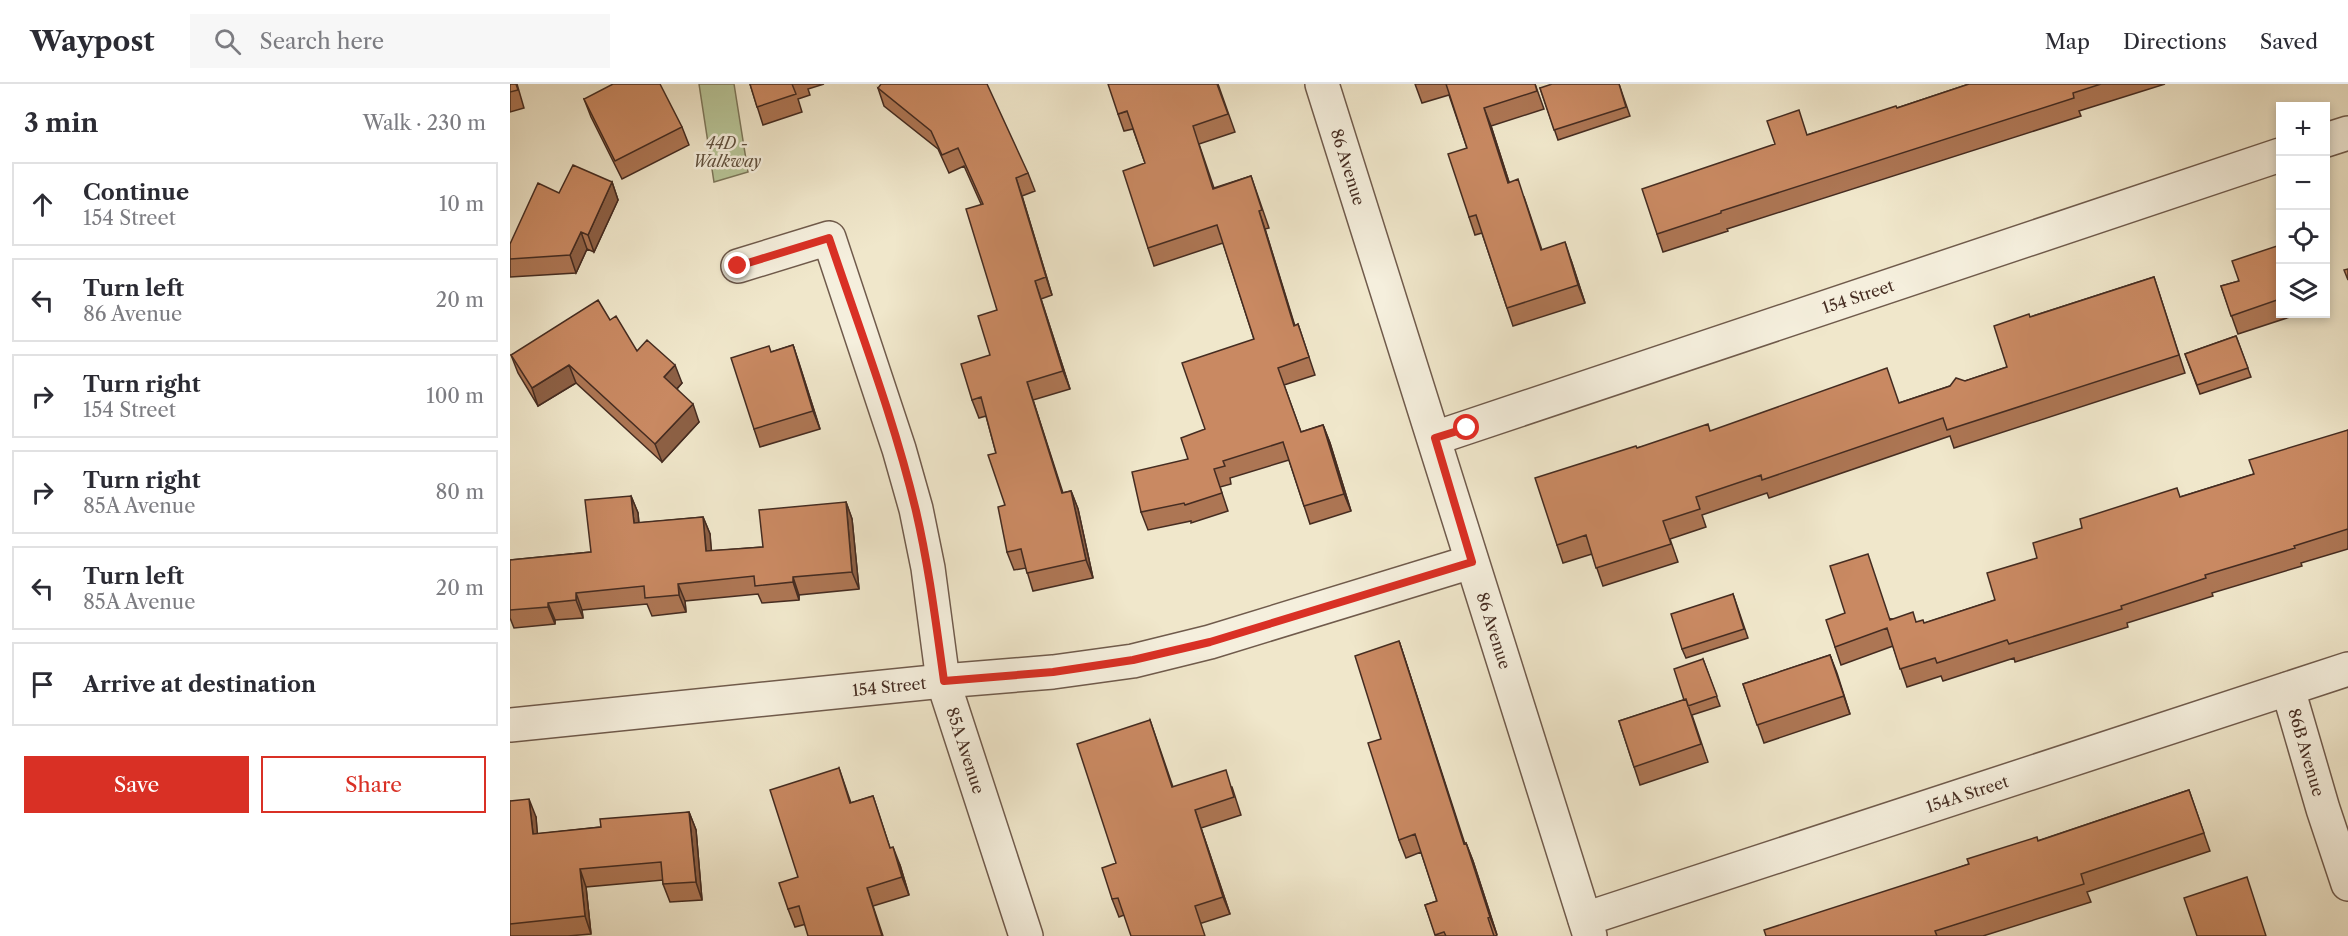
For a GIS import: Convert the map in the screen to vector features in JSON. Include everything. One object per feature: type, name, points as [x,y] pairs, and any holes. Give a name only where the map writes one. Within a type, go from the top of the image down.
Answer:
[{"type":"street","name":"86 Avenue","points":[[1322,84],[1588,927]]},
{"type":"street","points":[[2330,138],[2348,133]]},
{"type":"street","name":"154 Street","points":[[1435,438],[2277,156]]},
{"type":"street","name":"85A Avenue","points":[[738,266],[829,238],[899,448],[916,509],[928,568],[944,681],[1026,936]]},
{"type":"street","name":"154 Street","points":[[510,725],[1053,672],[1133,660],[1210,642],[1472,562]]},
{"type":"street","name":"154A Street","points":[[1588,927],[2348,669]]},
{"type":"street","name":"86B Avenue","points":[[2288,689],[2348,884]]},
{"type":"green space","name":"44D - Walkway","points":[[699,84],[734,84],[748,172],[714,182]]},
{"type":"building","points":[[510,84],[516,84],[518,90],[510,92]]},
{"type":"building","points":[[613,84],[660,84],[682,127],[615,161],[584,99]]},
{"type":"building","points":[[750,84],[792,84],[796,94],[757,107]]},
{"type":"building","points":[[881,84],[987,84],[1028,173],[1016,178],[1046,277],[1035,281],[1063,371],[1027,382],[1062,493],[1071,491],[1086,560],[1027,573],[1021,549],[1007,552],[998,507],[1005,505],[988,455],[996,453],[981,397],[972,400],[961,364],[990,355],[978,316],[997,310],[966,209],[983,204],[958,148],[942,155],[931,131],[878,88]]},
{"type":"building","points":[[1108,84],[1217,84],[1228,114],[1193,126],[1213,189],[1251,176],[1262,210],[1259,211],[1294,326],[1298,324],[1309,357],[1278,368],[1301,432],[1323,425],[1344,494],[1304,506],[1283,442],[1223,461],[1225,466],[1214,469],[1222,493],[1185,505],[1184,503],[1141,512],[1132,472],[1188,459],[1181,438],[1205,429],[1182,363],[1254,339],[1217,225],[1148,248],[1123,171],[1145,163],[1127,111],[1118,114]]},
{"type":"building","points":[[1446,84],[1535,84],[1537,91],[1484,108],[1508,183],[1518,179],[1541,250],[1565,242],[1578,285],[1507,308],[1476,215],[1469,217],[1448,154],[1467,148]]},
{"type":"building","points":[[1552,84],[1619,84],[1626,107],[1554,130],[1540,88]]},
{"type":"building","points":[[1969,84],[2101,84],[2073,93],[2074,98],[1721,211],[1721,213],[1657,234],[1642,189],[1775,144],[1767,121],[1799,110],[1807,135]]},
{"type":"building","points":[[573,165],[612,182],[588,235],[581,232],[570,255],[510,259],[510,244],[538,183],[559,193]]},
{"type":"building","points":[[2276,246],[2276,300],[2231,316],[2221,286],[2239,281],[2232,261]]},
{"type":"building","points":[[2154,277],[2179,355],[1947,430],[1943,418],[1762,480],[1761,475],[1696,497],[1700,509],[1663,521],[1671,544],[1596,568],[1586,535],[1557,545],[1535,478],[1708,424],[1710,431],[1887,368],[1899,403],[1950,386],[1956,378],[1965,381],[2007,367],[1994,326],[2029,314],[2030,317]]},
{"type":"building","points":[[598,300],[610,320],[616,316],[637,351],[647,340],[675,365],[664,377],[693,404],[655,444],[569,365],[532,388],[511,355]]},
{"type":"building","points":[[2236,336],[2248,368],[2197,385],[2185,354]]},
{"type":"building","points":[[793,345],[813,411],[754,429],[731,358],[769,346],[771,352]]},
{"type":"building","points":[[2348,430],[2348,529],[2294,546],[2295,548],[2205,575],[2206,578],[2121,606],[2122,609],[2009,644],[2007,640],[1937,663],[1935,658],[1900,669],[1887,628],[1835,647],[1826,620],[1845,613],[1830,566],[1868,554],[1890,620],[1913,612],[1916,622],[1923,620],[1924,623],[1995,600],[1987,573],[2037,558],[2033,543],[2082,528],[2080,519],[2177,488],[2180,497],[2254,474],[2249,460]]},
{"type":"building","points":[[631,496],[634,523],[703,517],[706,551],[763,547],[759,510],[846,502],[852,572],[793,577],[793,582],[755,586],[754,576],[678,584],[679,595],[645,598],[644,586],[576,593],[576,600],[548,603],[548,607],[510,610],[510,560],[591,552],[585,500]]},
{"type":"building","points":[[1733,594],[1744,629],[1682,649],[1671,614]]},
{"type":"building","points":[[1399,641],[1464,844],[1466,843],[1490,917],[1488,918],[1494,936],[1446,936],[1444,932],[1435,935],[1425,905],[1437,901],[1415,834],[1399,840],[1368,743],[1381,739],[1355,656]]},
{"type":"building","points":[[1830,655],[1844,696],[1757,725],[1743,684]]},
{"type":"building","points":[[1703,659],[1717,696],[1688,706],[1674,669]]},
{"type":"building","points":[[1686,699],[1701,744],[1634,767],[1619,721]]},
{"type":"building","points":[[1150,720],[1172,787],[1226,770],[1234,797],[1195,810],[1223,897],[1195,906],[1205,936],[1131,936],[1118,898],[1112,899],[1102,868],[1116,863],[1077,744]]},
{"type":"building","points":[[839,768],[850,803],[873,796],[902,877],[867,888],[882,936],[808,936],[799,906],[788,909],[779,883],[798,877],[770,790]]},
{"type":"building","points":[[2189,790],[2204,833],[2081,874],[2084,884],[1935,931],[1937,936],[1766,936],[1764,930],[1969,864],[1967,859],[2037,837],[2038,841]]},
{"type":"building","points":[[529,799],[533,834],[601,827],[600,819],[689,812],[696,882],[663,884],[661,862],[580,869],[585,916],[510,924],[510,801]]},
{"type":"building","points":[[2247,877],[2266,936],[2197,936],[2184,898]]},
{"type":"route","points":[[738,266],[829,238],[899,448],[916,509],[928,568],[944,681],[1053,672],[1133,660],[1210,642],[1472,562],[1435,438],[1467,428]]}]
